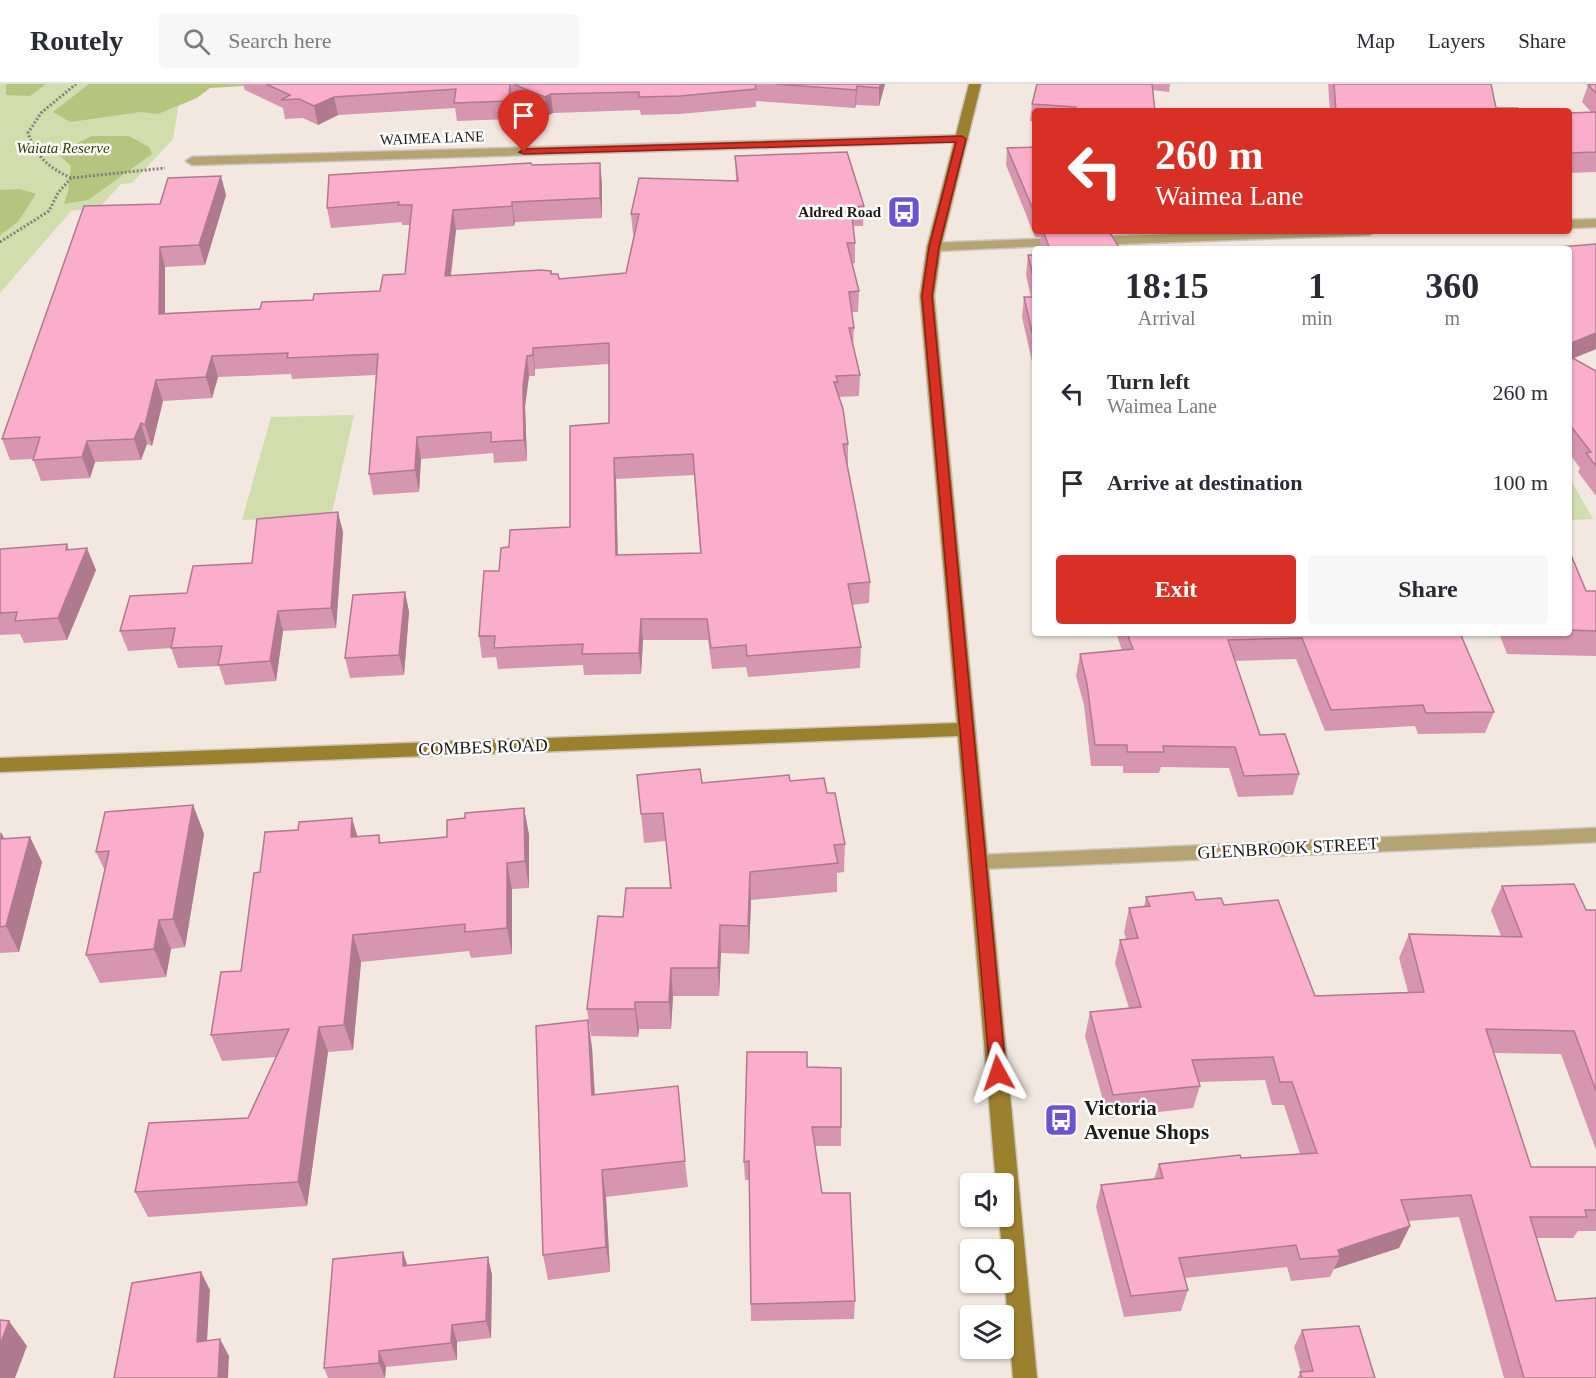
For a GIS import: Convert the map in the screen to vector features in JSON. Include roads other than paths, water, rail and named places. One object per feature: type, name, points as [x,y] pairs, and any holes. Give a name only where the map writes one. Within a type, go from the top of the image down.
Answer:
[{"type":"main road","points":[[975,84],[934,247],[927,296],[1025,1378]]},
{"type":"main road","name":"COMBES ROAD","points":[[0,765],[967,729]]},
{"type":"street","name":"WAIMEA LANE","points":[[192,161],[962,139]]},
{"type":"street","points":[[1572,224],[1596,223]]},
{"type":"street","points":[[934,247],[1287,234]]},
{"type":"street","name":"GLENBROOK STREET","points":[[980,862],[1596,835]]},
{"type":"place","name":"Aldred Road","points":[[904,212]]},
{"type":"place","name":"Victoria Avenue Shops","points":[[1061,1120]]},
{"type":"park label","name":"Waiata Reserve","points":[[63,148]]}]
